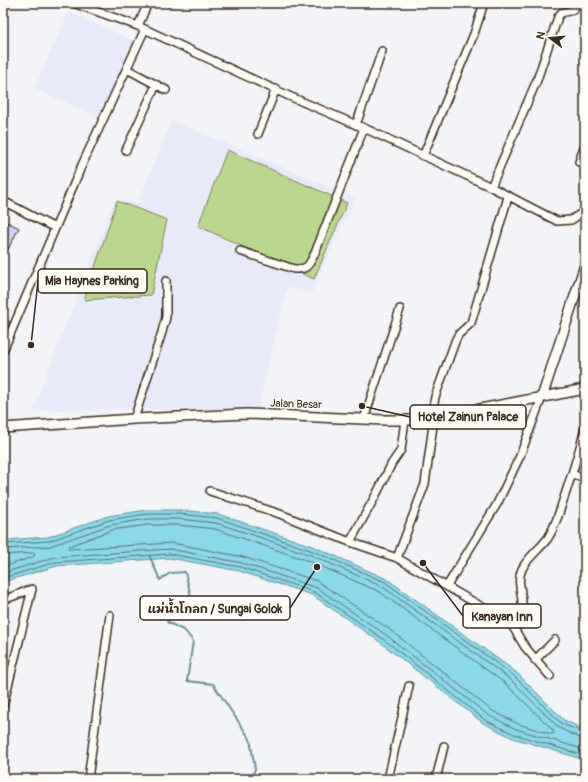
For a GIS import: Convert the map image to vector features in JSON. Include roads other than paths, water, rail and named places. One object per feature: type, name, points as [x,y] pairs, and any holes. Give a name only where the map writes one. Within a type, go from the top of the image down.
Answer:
[{"type":"main road","points":[[542,397],[585,265]]},
{"type":"main road","name":"Jalan Besar","points":[[3,428],[134,419],[247,414],[422,420],[585,389]]},
{"type":"street","points":[[73,3],[142,28],[364,128],[491,187],[508,197],[558,221],[571,220],[585,211]]},
{"type":"street","points":[[3,351],[82,165],[127,69],[142,28],[148,3]]},
{"type":"street","points":[[423,156],[474,34],[484,3]]},
{"type":"street","points":[[491,187],[537,80],[558,17],[561,13],[573,10],[578,3]]},
{"type":"street","points":[[356,125],[382,51]]},
{"type":"street","points":[[127,69],[166,90]]},
{"type":"street","points":[[126,150],[156,84]]},
{"type":"street","points":[[258,134],[276,89]]},
{"type":"street","points":[[240,251],[294,269],[306,268],[310,264],[315,253],[364,128]]},
{"type":"street","points":[[579,162],[585,146]]},
{"type":"street","points":[[396,558],[425,484],[434,418],[433,408],[435,396],[456,339],[459,334],[471,323],[508,197]]},
{"type":"street","points":[[3,201],[55,228]]},
{"type":"street","points":[[134,419],[166,317],[166,281]]},
{"type":"street","points":[[364,419],[400,309]]},
{"type":"street","points":[[447,586],[497,504],[520,456],[542,397]]},
{"type":"street","points":[[350,542],[392,463],[401,450],[405,420]]},
{"type":"street","points":[[514,627],[519,621],[523,605],[520,582],[522,569],[548,538],[553,528],[572,474],[585,428]]},
{"type":"street","points":[[572,474],[585,479]]},
{"type":"street","points":[[210,491],[280,514],[350,542],[396,558],[447,586],[514,627],[525,647],[550,676]]},
{"type":"street","points":[[3,600],[32,589],[3,706]]},
{"type":"street","points":[[88,779],[110,615]]},
{"type":"street","points":[[535,660],[555,640]]},
{"type":"street","points":[[388,779],[409,686]]},
{"type":"street","points":[[436,779],[444,746]]},
{"type":"water","points":[[147,510],[179,510],[218,514],[315,547],[387,579],[516,672],[564,720],[585,730],[585,760],[513,738],[483,723],[380,642],[312,595],[239,571],[170,558],[57,566],[3,582],[3,540],[48,537],[108,516]]},
{"type":"waterway","points":[[150,557],[160,580],[170,573],[185,572],[191,596],[176,615],[167,622],[185,631],[193,641],[187,681],[213,684],[250,739],[255,769],[251,779]]},
{"type":"place","name":"Mia Haynes Parking","points":[[31,345]]},
{"type":"place","name":"Hotel Zainun Palace","points":[[362,406]]},
{"type":"place","name":"Kanayan Inn","points":[[423,563]]},
{"type":"place","name":"แม่น้ำโกลก / Sungai Golok","points":[[317,567]]}]
